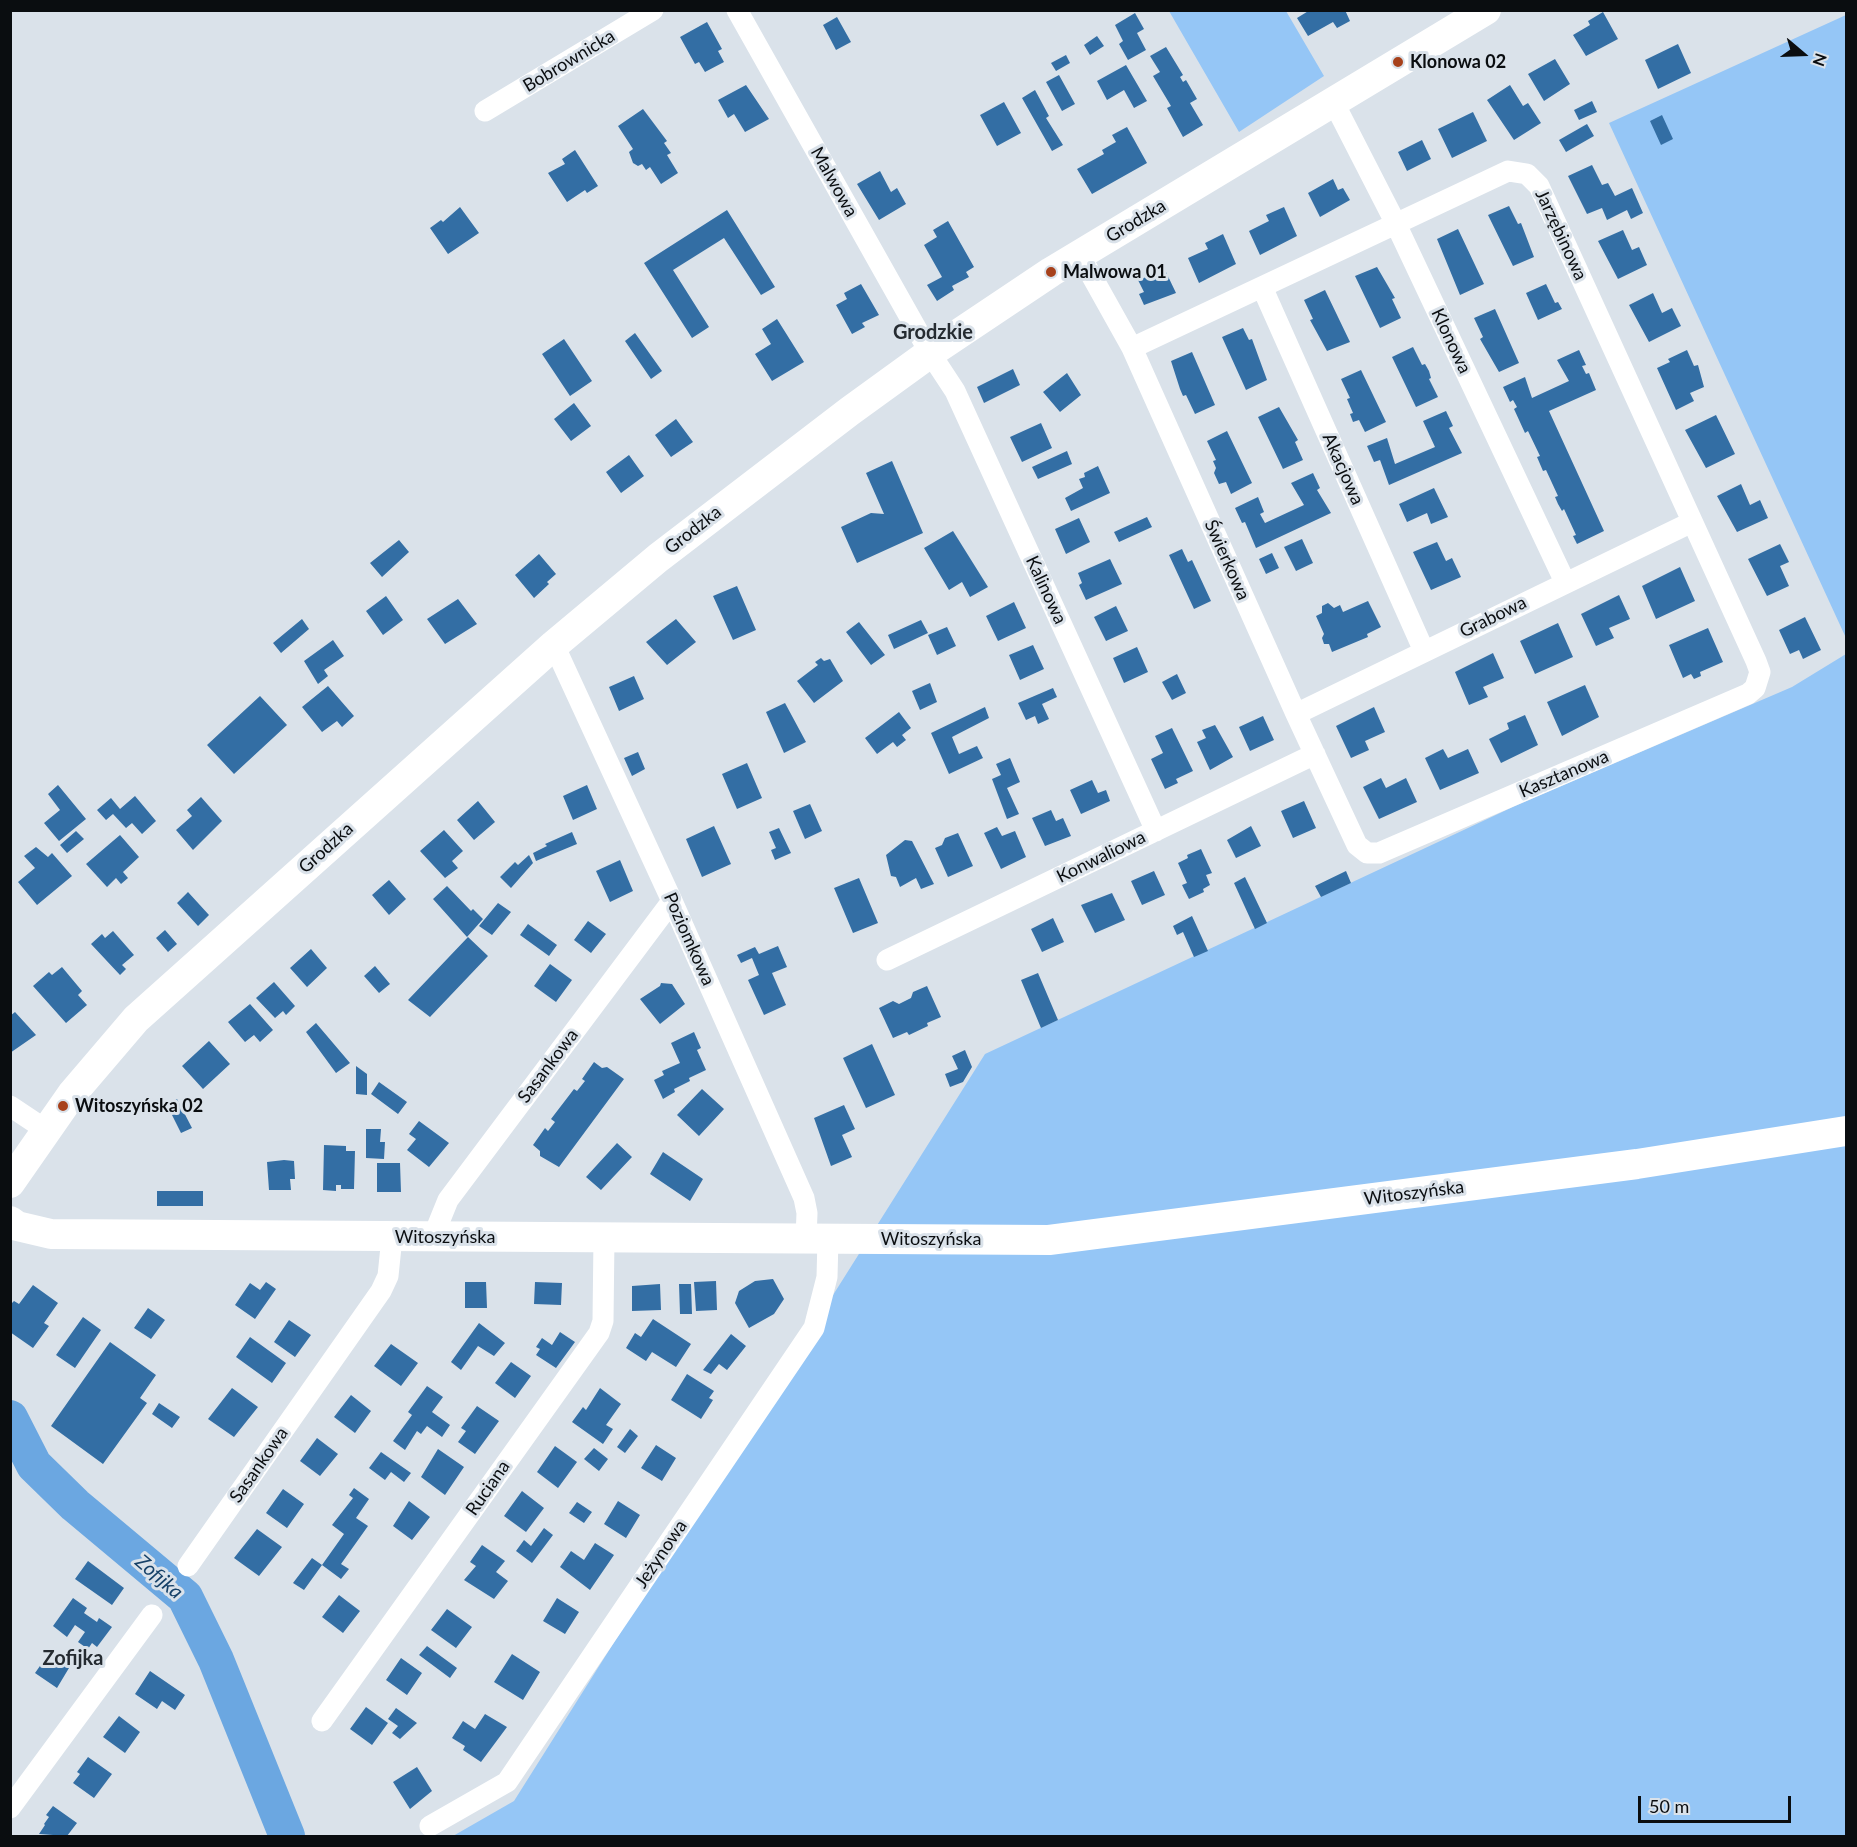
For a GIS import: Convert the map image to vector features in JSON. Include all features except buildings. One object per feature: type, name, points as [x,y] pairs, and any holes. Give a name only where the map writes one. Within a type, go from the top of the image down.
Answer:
[{"type":"street","name":"Bobrownicka","points":[[485,111],[653,10]]},
{"type":"street","name":"Malwowa","points":[[737,10],[930,353]]},
{"type":"street","name":"Grodzka","points":[[10,1183],[100,1058],[136,1019],[554,645],[767,472],[930,353],[1080,255],[1486,10]]},
{"type":"street","name":"Klonowa","points":[[1333,101],[1395,222],[1565,582]]},
{"type":"street","name":"Jarzębinowa","points":[[1132,348],[1395,222],[1508,171],[1518,170],[1533,178],[1760,672],[1755,688],[1748,694]]},
{"type":"street","name":"Świerkowa","points":[[1080,255],[1132,348],[1357,845],[1367,853],[1379,853]]},
{"type":"street","name":"Akacjowa","points":[[1262,287],[1424,651]]},
{"type":"street","name":"Kalinowa","points":[[930,353],[955,391],[1156,831]]},
{"type":"street","name":"Grabowa","points":[[1296,714],[1692,522]]},
{"type":"street","name":"Poziomkowa","points":[[554,645],[672,901],[804,1198],[817,1239]]},
{"type":"street","name":"Kasztanowa","points":[[1379,853],[1748,694]]},
{"type":"street","name":"Konwaliowa","points":[[887,960],[1314,754]]},
{"type":"street","name":"Sasankowa","points":[[433,1237],[448,1200],[672,901]]},
{"type":"street","points":[[10,1106],[46,1130]]},
{"type":"street","name":"Witoszyńska","points":[[10,1221],[17,1226],[51,1234],[1049,1240],[1637,1164],[1846,1131]]},
{"type":"street","name":"Sasankowa","points":[[188,1566],[381,1291],[388,1276],[392,1237]]},
{"type":"street","name":"Ruciana","points":[[322,1721],[598,1333],[603,1321],[604,1238]]},
{"type":"street","name":"Jeżynowa","points":[[430,1826],[507,1782],[814,1328],[822,1305],[826,1277],[817,1239]]},
{"type":"street","points":[[10,1808],[152,1615]]},
{"type":"shaded area","points":[[1169,11],[1286,11],[1324,76],[1239,132]]},
{"type":"shaded area","points":[[1846,15],[1846,638],[1609,123]]},
{"type":"shaded area","points":[[1846,654],[1846,1836],[453,1836],[514,1801],[985,1054],[1515,806],[1792,687]]},
{"type":"waterway","name":"Zofijka","points":[[10,1418],[34,1465],[75,1505],[185,1597],[216,1660],[287,1836]]},
{"type":"place","name":"Klonowa 02","points":[[1398,62]]},
{"type":"place","name":"Malwowa 01","points":[[1051,272]]},
{"type":"place","name":"Witoszyńska 02","points":[[63,1106]]},
{"type":"district","name":"Grodzkie","points":[[933,333]]},
{"type":"district","name":"Zofijka","points":[[73,1659]]}]
